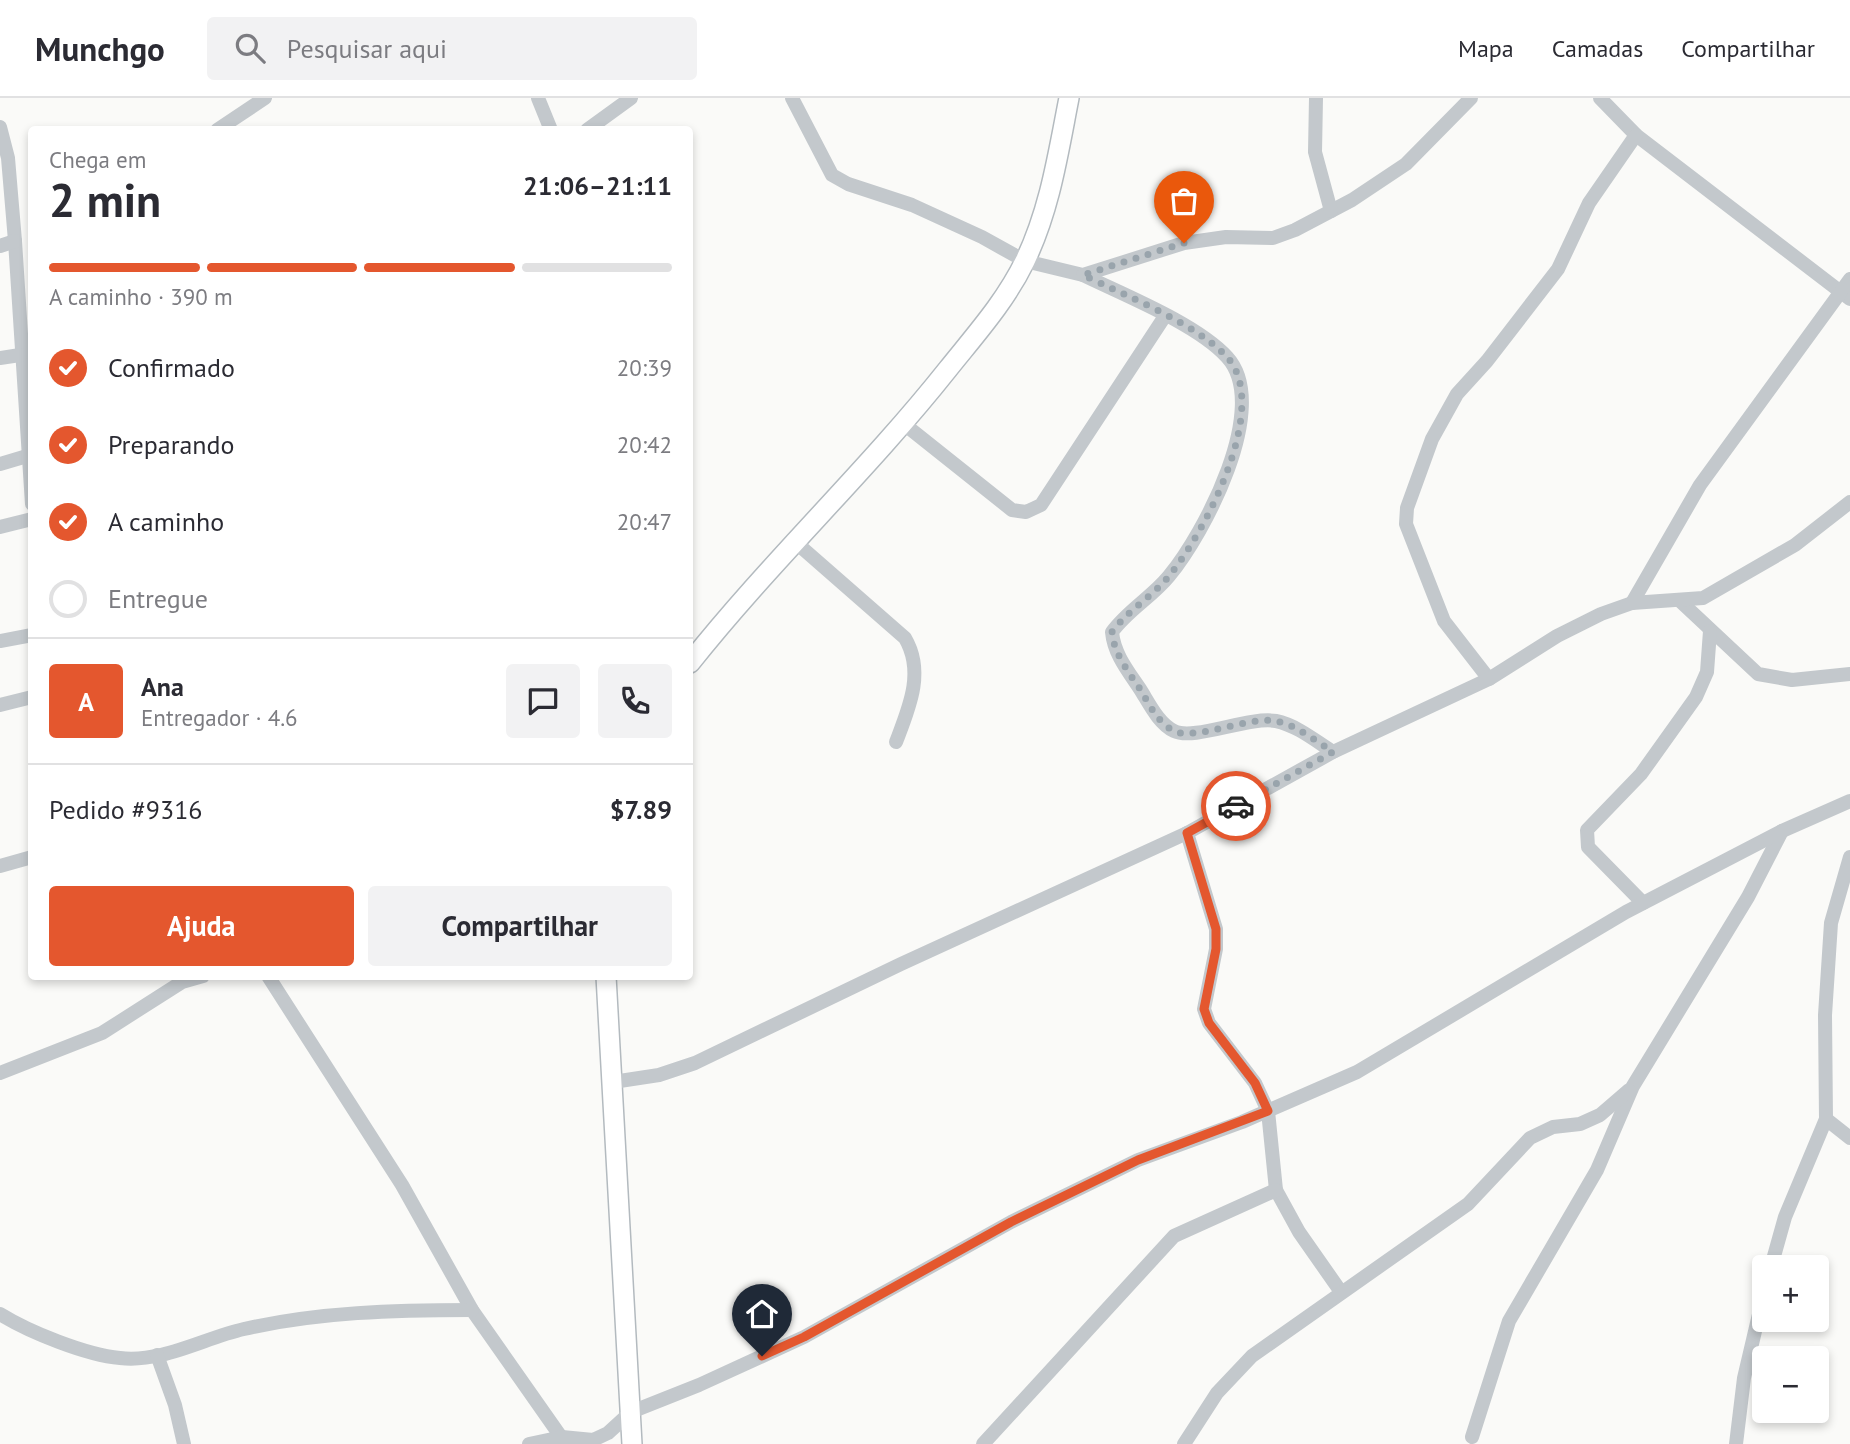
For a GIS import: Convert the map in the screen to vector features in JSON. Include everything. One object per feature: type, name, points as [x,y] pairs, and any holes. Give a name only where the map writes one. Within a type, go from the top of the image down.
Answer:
[{"type":"street","points":[[222,126],[265,98]]},
{"type":"street","points":[[538,98],[549,126]]},
{"type":"street","points":[[592,126],[631,98]]},
{"type":"street","points":[[792,98],[832,175],[848,184],[923,209],[1025,261],[1083,275],[1165,316],[1209,342],[1228,358],[1238,380],[1240,394],[1238,439],[1208,517],[1168,577],[1121,619],[1112,632],[1113,647],[1158,718],[1175,732],[1190,733],[1276,721],[1307,735],[1333,752]]},
{"type":"street","points":[[693,659],[793,540],[904,424],[1000,306],[1025,261],[1047,207],[1069,98]]},
{"type":"street","points":[[1316,98],[1315,152],[1331,211]]},
{"type":"street","points":[[1083,275],[1184,243],[1226,237],[1273,238],[1331,211],[1406,164],[1471,98]]},
{"type":"street","points":[[1600,98],[1636,135],[1847,290],[1700,485],[1632,603]]},
{"type":"street","points":[[0,127],[8,158],[15,241],[28,466]]},
{"type":"street","points":[[1489,679],[1444,621],[1406,524],[1407,508],[1432,439],[1457,394],[1558,269],[1589,203],[1636,135]]},
{"type":"street","points":[[0,246],[15,241]]},
{"type":"street","points":[[904,424],[1012,510],[1026,512],[1041,505],[1165,316]]},
{"type":"street","points":[[0,358],[20,355]]},
{"type":"street","points":[[0,464],[27,456]]},
{"type":"street","points":[[613,1082],[659,1075],[695,1063],[1187,833],[1333,752],[1489,679],[1557,636],[1601,614],[1632,603],[1703,598],[1795,544],[1850,502]]},
{"type":"street","points":[[0,527],[28,520]]},
{"type":"street","points":[[793,540],[905,638],[915,654],[915,687],[896,742]]},
{"type":"street","points":[[1680,601],[1758,674],[1792,680],[1850,674]]},
{"type":"street","points":[[1643,903],[1588,847],[1587,830],[1641,774],[1696,697],[1707,672],[1710,631]]},
{"type":"street","points":[[0,641],[28,636]]},
{"type":"street","points":[[0,705],[28,697]]},
{"type":"street","points":[[529,1444],[593,1440],[608,1433],[631,1412],[804,1337],[1011,1222],[1138,1160],[1268,1111],[1357,1072],[1643,903],[1782,831],[1850,801]]},
{"type":"street","points":[[1472,1437],[1509,1321],[1597,1170],[1633,1086],[1748,897],[1782,831]]},
{"type":"street","points":[[1187,833],[1216,929],[1216,949],[1204,1009],[1209,1023],[1255,1083],[1268,1111],[1276,1190],[1299,1232],[1341,1292]]},
{"type":"street","points":[[0,866],[28,858]]},
{"type":"street","points":[[1774,1255],[1785,1217],[1826,1119],[1825,1015],[1831,923],[1849,862]]},
{"type":"street","points":[[2,1068],[102,1033],[182,980]]},
{"type":"street","points":[[269,980],[402,1185],[472,1310],[564,1441]]},
{"type":"street","points":[[606,980],[632,1444]]},
{"type":"street","points":[[1184,1444],[1217,1393],[1252,1356],[1468,1203],[1530,1138],[1553,1127],[1580,1124],[1600,1115],[1633,1086]]},
{"type":"street","points":[[1826,1119],[1850,1138]]},
{"type":"street","points":[[983,1444],[1174,1236],[1276,1190]]},
{"type":"street","points":[[0,1314],[85,1349],[120,1359],[157,1355],[258,1327],[352,1314],[472,1310]]},
{"type":"street","points":[[1736,1444],[1744,1378],[1755,1332]]},
{"type":"street","points":[[157,1355],[184,1444]]},
{"type":"way so far","points":[[1184,243],[1083,275],[1165,316],[1209,342],[1228,358],[1235,369],[1240,394],[1238,439],[1208,517],[1168,577],[1121,619],[1112,632],[1113,647],[1158,718],[1175,732],[1190,733],[1276,721],[1307,735],[1333,752],[1236,806]]},
{"type":"route","points":[[762,1356],[804,1337],[1011,1222],[1138,1160],[1268,1111],[1245,1067],[1209,1023],[1204,1009],[1204,996],[1216,949],[1216,929],[1187,833],[1236,806]]}]
